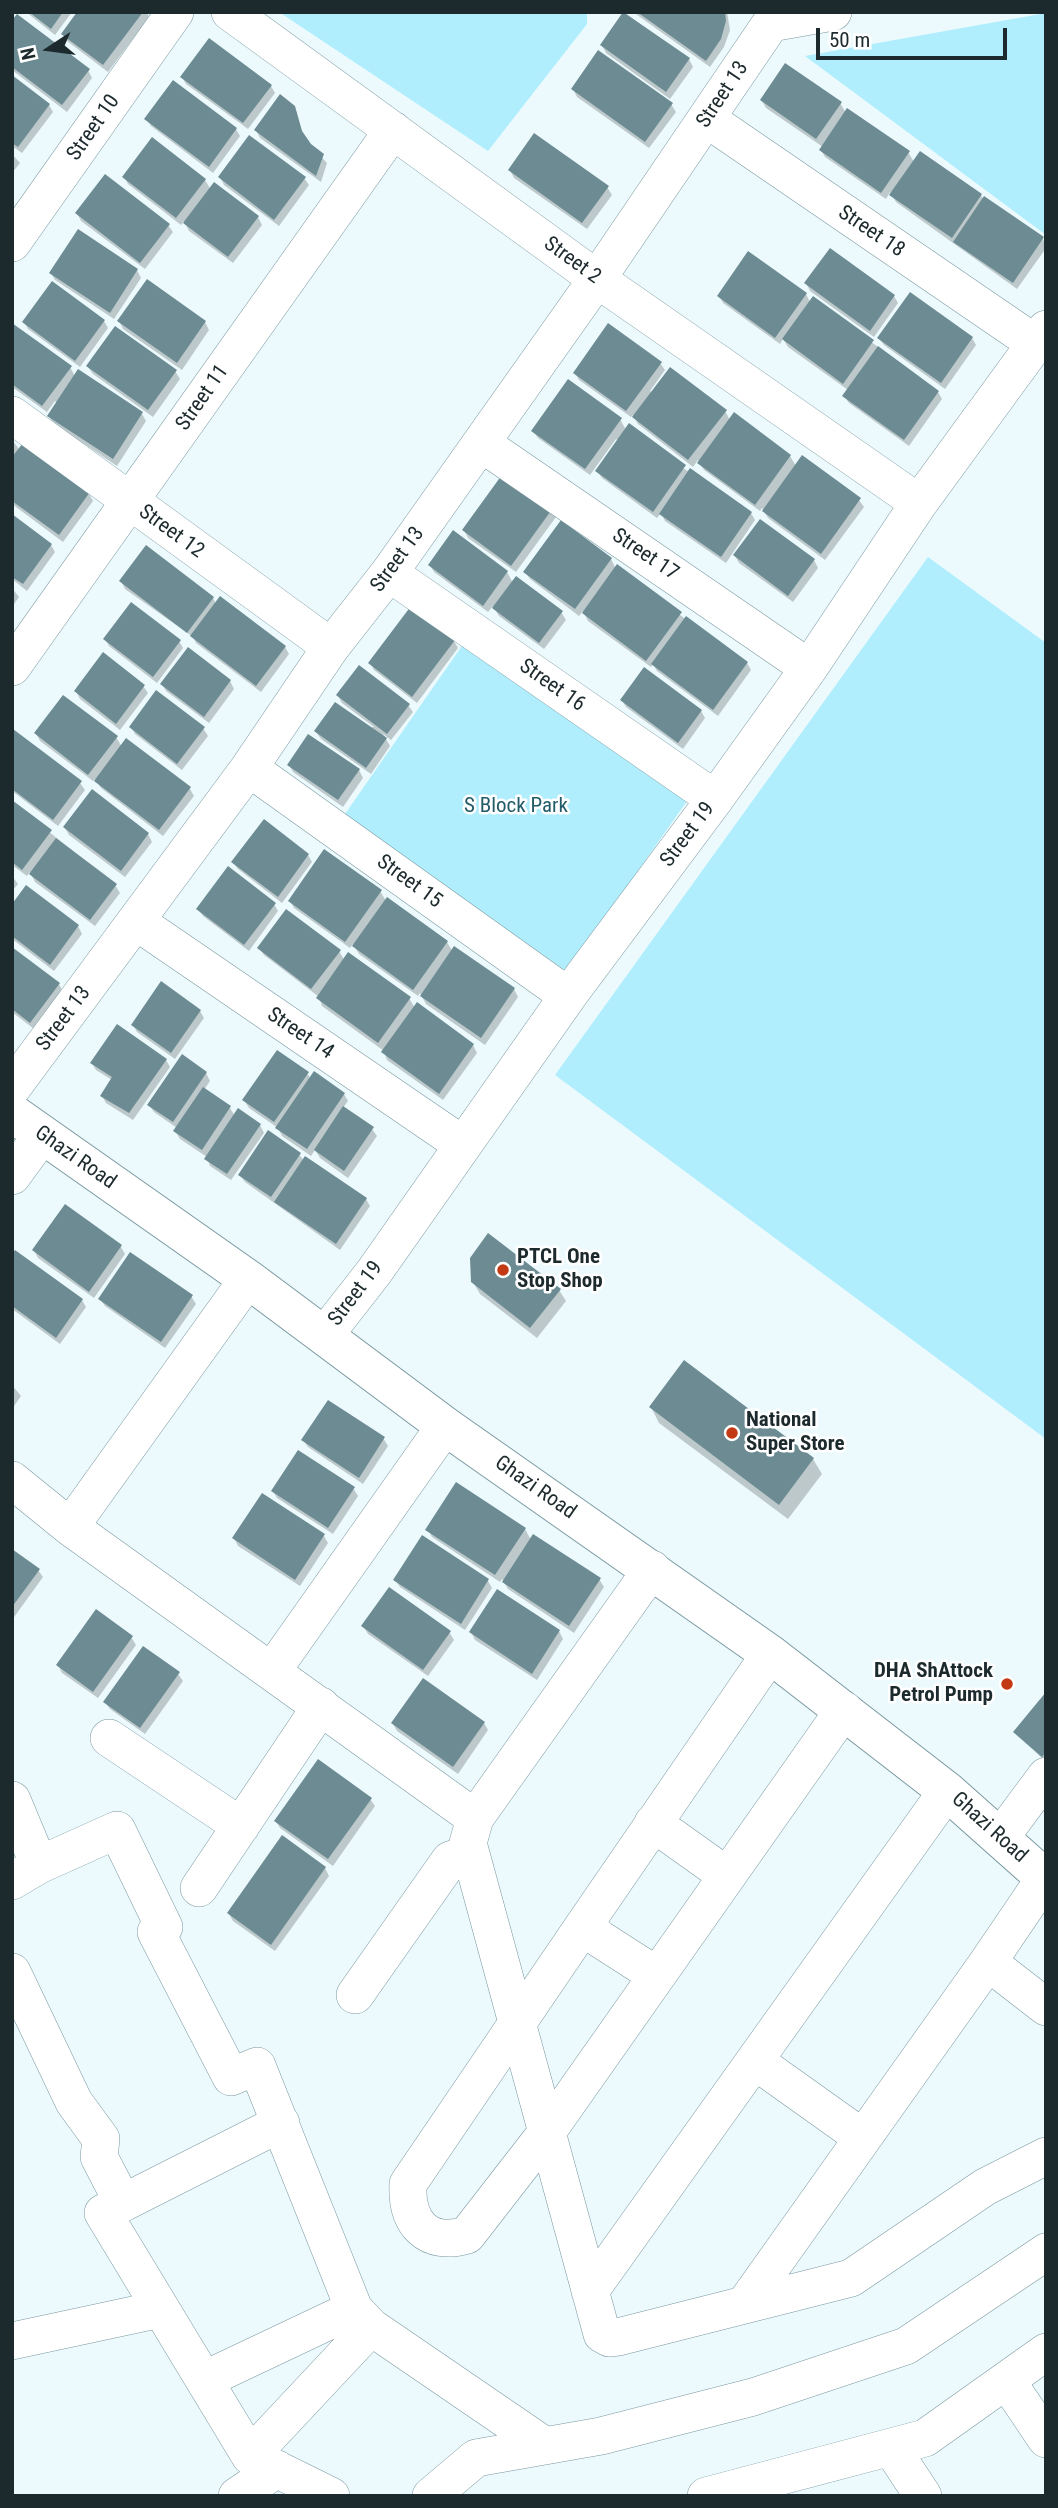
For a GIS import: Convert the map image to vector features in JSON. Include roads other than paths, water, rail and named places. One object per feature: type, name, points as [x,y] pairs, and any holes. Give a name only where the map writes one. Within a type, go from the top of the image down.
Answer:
[{"type":"main road","name":"Ghazi Road","points":[[27,1124],[248,1279],[445,1426],[770,1654],[947,1791],[1045,1878]]},
{"type":"street","name":"Street 10","points":[[12,243],[175,12]]},
{"type":"street","points":[[770,18],[833,12]]},
{"type":"street","name":"Street 2","points":[[234,13],[597,279],[919,503]]},
{"type":"street","name":"Street 13","points":[[12,1088],[249,768],[331,647],[389,573],[707,119],[770,18]]},
{"type":"street","name":"Street 18","points":[[707,119],[1041,336]]},
{"type":"street","name":"Street 11","points":[[12,667],[393,130]]},
{"type":"street","name":"Street 19","points":[[324,1336],[568,996],[809,668],[919,503],[1041,336]]},
{"type":"street","name":"Street 12","points":[[12,415],[129,503],[331,647]]},
{"type":"street","name":"Street 17","points":[[481,443],[809,668]]},
{"type":"street","name":"Street 16","points":[[389,573],[715,799]]},
{"type":"street","name":"Street 15","points":[[249,768],[568,996]]},
{"type":"street","name":"Street 14","points":[[137,922],[463,1145]]},
{"type":"street","points":[[12,1176],[27,1124]]},
{"type":"street","points":[[71,1527],[248,1279]]},
{"type":"street","points":[[272,1671],[445,1426]]},
{"type":"street","points":[[12,1480],[71,1527],[475,1818]]},
{"type":"street","points":[[652,1569],[475,1818],[469,1832],[468,1853],[601,2334],[609,2337],[850,2278],[985,2187],[1046,2157]]},
{"type":"street","points":[[770,1654],[408,2184],[407,2203],[414,2221],[433,2236],[448,2241],[467,2235],[547,2132],[844,1710]]},
{"type":"street","points":[[199,1888],[321,1706]]},
{"type":"street","points":[[110,1738],[241,1826]]},
{"type":"street","points":[[1000,1838],[1046,1776]]},
{"type":"street","points":[[590,2291],[947,1791]]},
{"type":"street","points":[[12,1800],[26,1873],[117,1830],[164,1927],[156,1933],[231,2077],[257,2066],[362,2318],[545,2446]]},
{"type":"street","points":[[653,1823],[726,1875]]},
{"type":"street","points":[[355,1995],[450,1860],[468,1853]]},
{"type":"street","points":[[745,2304],[1045,1878]]},
{"type":"street","points":[[584,1925],[600,1939],[656,1975]]},
{"type":"street","points":[[988,1962],[1046,2007]]},
{"type":"street","points":[[12,1972],[74,2102],[101,2140],[99,2157],[123,2203]]},
{"type":"street","points":[[755,2061],[863,2138]]},
{"type":"street","points":[[281,2123],[103,2213],[204,2380],[264,2463],[331,2496]]},
{"type":"street","points":[[432,2496],[476,2458],[601,2436],[753,2397],[906,2346],[1046,2252]]},
{"type":"street","points":[[12,2341],[161,2309]]},
{"type":"street","points":[[204,2380],[362,2318]]},
{"type":"street","points":[[237,2496],[264,2463],[362,2318]]},
{"type":"street","points":[[706,2496],[760,2490],[925,2438],[1046,2352]]},
{"type":"street","points":[[1007,2381],[1046,2438]]},
{"type":"street","points":[[892,2449],[923,2496]]},
{"type":"place","name":"PTCL One Stop Shop","points":[[503,1270]]},
{"type":"place","name":"National Super Store","points":[[732,1433]]},
{"type":"place","name":"DHA ShAttock Petrol Pump","points":[[1007,1684]]},
{"type":"park label","name":"S Block Park","points":[[516,807]]}]
